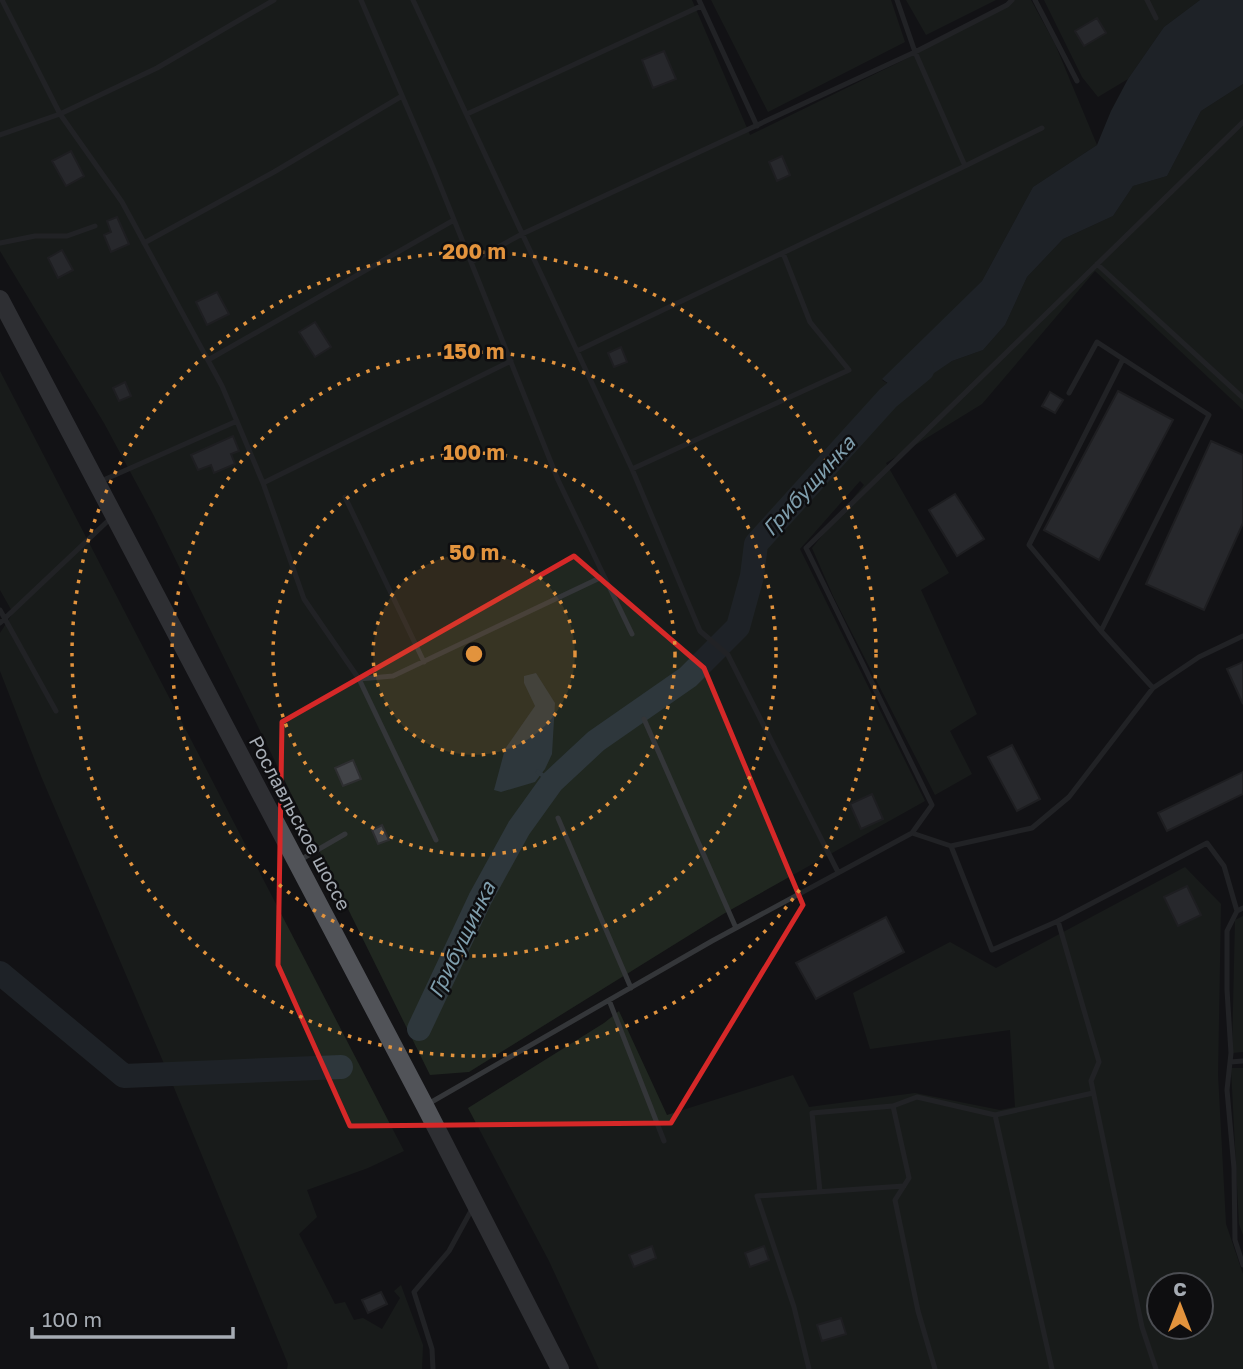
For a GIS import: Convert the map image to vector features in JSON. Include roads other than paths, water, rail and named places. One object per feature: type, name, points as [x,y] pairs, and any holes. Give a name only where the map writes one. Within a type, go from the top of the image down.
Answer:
[{"type":"main road","name":"Рославльское шоссе","points":[[0,299],[425,1106],[560,1369]]},
{"type":"lane","points":[[2,0],[60,114],[122,202],[208,360],[263,483],[304,599],[359,679],[436,840]]},
{"type":"lane","points":[[0,135],[60,114],[157,68],[274,0]]},
{"type":"lane","points":[[361,0],[454,220],[558,480],[632,634]]},
{"type":"lane","points":[[414,0],[632,469],[700,631],[728,655],[838,872]]},
{"type":"lane","points":[[897,0],[915,52],[965,166]]},
{"type":"lane","points":[[471,262],[523,234],[915,52],[1012,0]]},
{"type":"lane","points":[[1035,0],[1077,81]]},
{"type":"lane","points":[[1147,0],[1156,19]]},
{"type":"lane","points":[[467,114],[700,3],[757,126]]},
{"type":"lane","points":[[144,243],[274,172],[402,96]]},
{"type":"lane","points":[[425,1106],[736,928],[912,832],[932,805],[806,548],[1243,122]]},
{"type":"lane","points":[[577,351],[1042,128]]},
{"type":"lane","points":[[208,360],[454,220]]},
{"type":"lane","points":[[0,243],[35,236],[67,236],[95,226]]},
{"type":"lane","points":[[632,469],[849,370],[810,322],[783,253]]},
{"type":"lane","points":[[1097,264],[1243,398]]},
{"type":"lane","points":[[1069,393],[1097,342],[1209,415],[1101,631]]},
{"type":"lane","points":[[1123,359],[1029,545],[1153,688]]},
{"type":"lane","points":[[263,483],[511,361]]},
{"type":"lane","points":[[97,483],[237,421]]},
{"type":"lane","points":[[345,497],[424,662]]},
{"type":"lane","points":[[0,623],[114,515]]},
{"type":"lane","points":[[359,679],[393,676],[604,576]]},
{"type":"lane","points":[[0,610],[56,711]]},
{"type":"lane","points":[[912,832],[951,846],[1032,828],[1069,796],[1153,688],[1199,657],[1243,636]]},
{"type":"lane","points":[[644,719],[736,928]]},
{"type":"lane","points":[[558,818],[631,988]]},
{"type":"lane","points":[[297,862],[345,834]]},
{"type":"lane","points":[[951,846],[992,950],[1058,921],[1207,843],[1224,866],[1240,909],[1227,930],[1230,1062],[1227,1090],[1234,1168],[1235,1240],[1243,1265]]},
{"type":"lane","points":[[1058,921],[1099,1062],[1091,1081],[1093,1093],[1142,1327],[1156,1369]]},
{"type":"lane","points":[[609,1000],[664,1141]]},
{"type":"lane","points":[[1230,1062],[1243,1061]]},
{"type":"lane","points":[[820,1192],[812,1113],[893,1105],[917,1097],[995,1115],[1093,1093]]},
{"type":"lane","points":[[893,1105],[909,1178],[895,1200],[918,1311],[935,1369]]},
{"type":"lane","points":[[995,1115],[1052,1369]]},
{"type":"lane","points":[[809,1369],[794,1307],[757,1196],[904,1186]]},
{"type":"lane","points":[[432,1369],[432,1349],[414,1292],[449,1251],[475,1203]]},
{"type":"waterway","name":"Грибущинка","points":[[419,1029],[480,899],[519,828],[552,782],[596,741],[688,677],[738,627],[752,576],[756,544],[888,398],[922,370]]},
{"type":"waterway","points":[[538,772],[552,782]]},
{"type":"waterway","name":"Грибущинка","points":[[0,973],[124,1076],[341,1067]]}]
